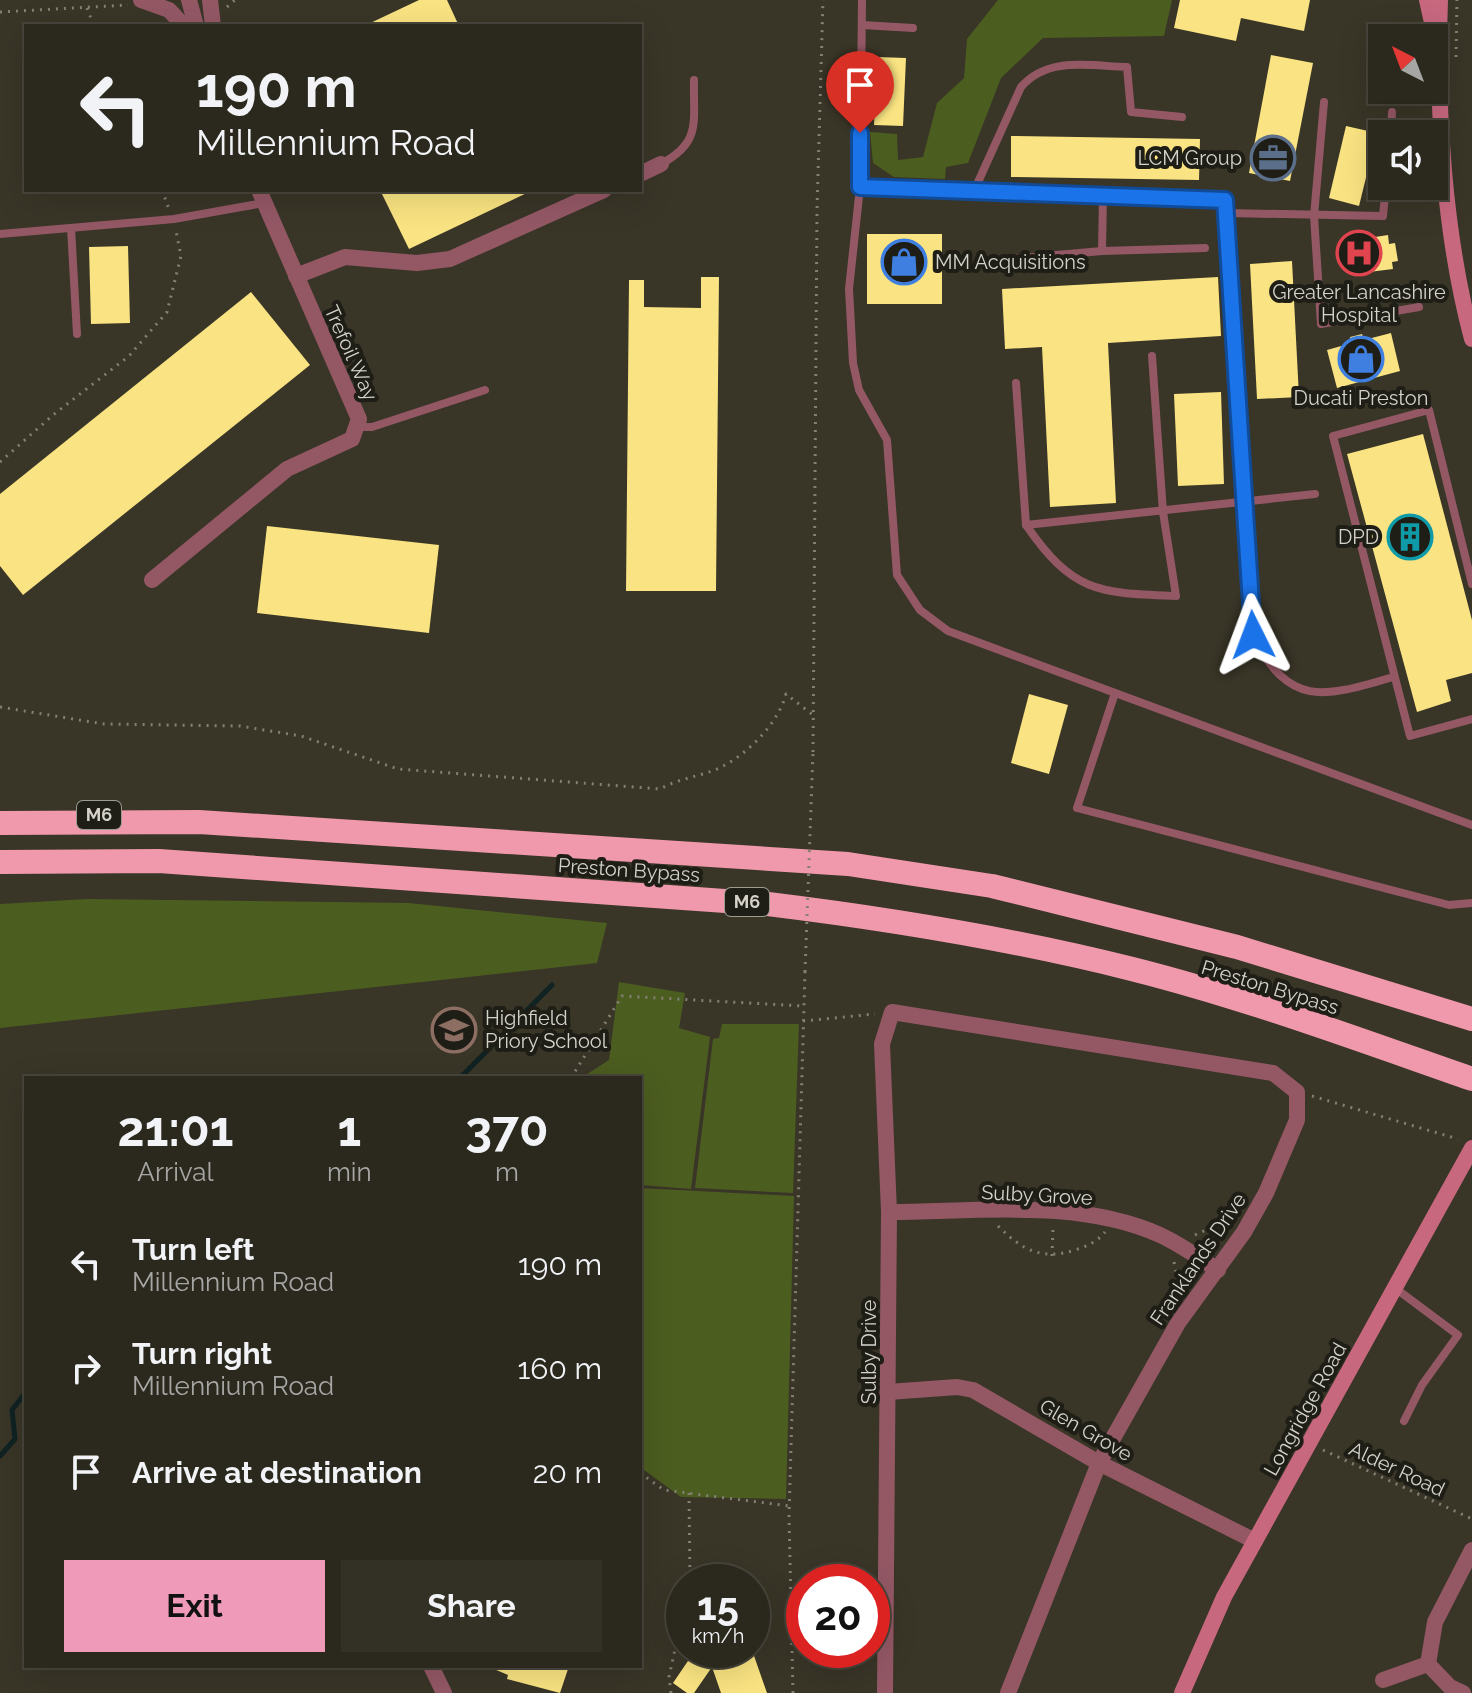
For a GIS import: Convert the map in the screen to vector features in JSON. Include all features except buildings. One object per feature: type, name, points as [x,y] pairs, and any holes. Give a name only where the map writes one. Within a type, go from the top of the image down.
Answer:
[{"type":"highway","name":"M6","points":[[0,808],[199,822]]},
{"type":"highway","name":"Preston Bypass","points":[[0,823],[199,822],[784,858],[992,886],[1237,947],[1472,1019]]},
{"type":"highway","name":"M6","points":[[0,870],[134,861]]},
{"type":"highway","name":"Preston Bypass","points":[[0,862],[134,861],[753,902],[829,911],[960,933],[1133,969],[1472,1079]]},
{"type":"main road","points":[[1427,0],[1432,24]]},
{"type":"main road","points":[[1439,24],[1440,0]]},
{"type":"main road","points":[[1442,104],[1448,202],[1472,339]]},
{"type":"main road","name":"Longridge Road","points":[[1182,1693],[1224,1597],[1472,1146]]},
{"type":"street","points":[[189,0],[195,24]]},
{"type":"street","points":[[140,3],[169,10],[182,24]]},
{"type":"street","points":[[642,173],[661,164]]},
{"type":"street","points":[[296,276],[345,257],[417,263],[450,259],[599,192]]},
{"type":"street","name":"Trefoil Way","points":[[152,580],[287,469],[352,439],[359,419],[261,197]]},
{"type":"street","points":[[892,1012],[1273,1073],[1297,1092]]},
{"type":"street","name":"Sulby Drive","points":[[885,1693],[889,1212],[882,1044],[892,1012]]},
{"type":"street","name":"Franklands Drive","points":[[1008,1693],[1099,1463],[1178,1323],[1248,1225],[1297,1120],[1297,1092]]},
{"type":"street","name":"Sulby Grove","points":[[889,1212],[1054,1212],[1111,1220],[1160,1235],[1218,1270]]},
{"type":"street","name":"Glen Grove","points":[[888,1392],[957,1387],[973,1390],[1099,1463],[1255,1541]]},
{"type":"street","points":[[1428,1664],[1435,1622],[1472,1550]]},
{"type":"street","points":[[1383,1680],[1428,1664]]},
{"type":"street","points":[[1428,1664],[1450,1687],[1463,1693]]},
{"type":"street","points":[[432,1668],[444,1693]]},
{"type":"lane","points":[[862,0],[860,187],[849,289],[853,363],[859,390],[887,440],[897,575],[905,593],[948,631],[1472,825]]},
{"type":"lane","points":[[862,25],[913,28]]},
{"type":"lane","points":[[974,191],[1021,87],[1033,74],[1049,65],[1127,67],[1131,112],[1182,117]]},
{"type":"lane","points":[[661,164],[683,152],[693,137],[694,80]]},
{"type":"lane","points":[[1324,102],[1314,216],[1321,324],[1419,307]]},
{"type":"lane","points":[[1392,112],[1392,120]]},
{"type":"lane","points":[[860,187],[1225,200],[1253,635],[1266,662],[1282,680],[1323,693],[1393,677]]},
{"type":"lane","points":[[1102,251],[1103,196]]},
{"type":"lane","points":[[0,234],[174,219],[261,197]]},
{"type":"lane","points":[[1226,213],[1383,216],[1385,200]]},
{"type":"lane","points":[[71,228],[77,334]]},
{"type":"lane","points":[[1011,259],[1102,251],[1205,248]]},
{"type":"lane","points":[[1016,383],[1026,525],[1044,551],[1084,585],[1117,594],[1176,596],[1163,512],[1152,356]]},
{"type":"lane","points":[[356,426],[372,427],[485,390]]},
{"type":"lane","points":[[1472,584],[1429,410],[1333,436],[1410,736],[1472,719]]},
{"type":"lane","points":[[1026,525],[1315,494]]},
{"type":"lane","points":[[1115,693],[1077,808],[1449,905],[1472,903]]},
{"type":"lane","points":[[1395,1288],[1458,1335],[1422,1385],[1404,1421]]},
{"type":"path","points":[[212,12],[231,6],[235,0]]},
{"type":"path","points":[[793,1693],[789,1506],[813,752],[817,209],[823,0]]},
{"type":"path","points":[[0,12],[140,3]]},
{"type":"path","points":[[87,8],[93,24]]},
{"type":"path","points":[[0,462],[53,415],[129,356],[167,312],[181,256],[174,219],[163,192]]},
{"type":"path","points":[[0,707],[104,724],[240,726],[301,736],[398,769],[660,789],[683,776],[717,769],[744,753],[782,707],[786,694],[813,715]]},
{"type":"path","points":[[572,1076],[622,996],[803,1006]]},
{"type":"path","points":[[803,1021],[892,1012]]},
{"type":"path","points":[[1297,1092],[1472,1146]]},
{"type":"path","points":[[991,1212],[998,1226],[1021,1248],[1052,1256],[1084,1247],[1103,1236],[1111,1220]]},
{"type":"path","points":[[1052,1256],[1054,1212]]},
{"type":"path","name":"Alder Road","points":[[1310,1443],[1472,1519]]},
{"type":"path","points":[[642,1474],[664,1490],[789,1506]]},
{"type":"path","points":[[689,1493],[690,1564]]},
{"type":"path","points":[[671,1668],[671,1693]]},
{"type":"green space","points":[[998,0],[1172,0],[1164,36],[1043,38],[1001,78],[968,163],[946,167],[945,179],[894,177],[873,163],[870,132],[897,134],[898,160],[923,157],[937,103],[964,78],[967,39]]},
{"type":"green space","points":[[87,899],[409,903],[607,923],[597,963],[0,1028],[0,904]]},
{"type":"green space","points":[[619,982],[685,993],[679,1028],[710,1037],[691,1189],[642,1185],[642,1076],[584,1076],[609,1060]]},
{"type":"green space","points":[[722,1024],[799,1024],[793,1193],[695,1188],[713,1039],[719,1038]]},
{"type":"green space","points":[[642,1188],[794,1196],[786,1499],[681,1497],[642,1468]]},
{"type":"waterway","points":[[462,1076],[552,985]]},
{"type":"waterway","points":[[0,1456],[15,1439],[12,1410],[24,1395]]},
{"type":"place","name":"LCM Group","points":[[1273,158]]},
{"type":"place","name":"Greater Lancashire Hospital","points":[[1359,253]]},
{"type":"place","name":"MM Acquisitions","points":[[904,262]]},
{"type":"place","name":"Ducati Preston","points":[[1361,359]]},
{"type":"place","name":"DPD","points":[[1410,537]]},
{"type":"place","name":"Highfield Priory School","points":[[454,1030]]},
{"type":"route","points":[[860,133],[860,187],[1225,200],[1253,635]]}]
